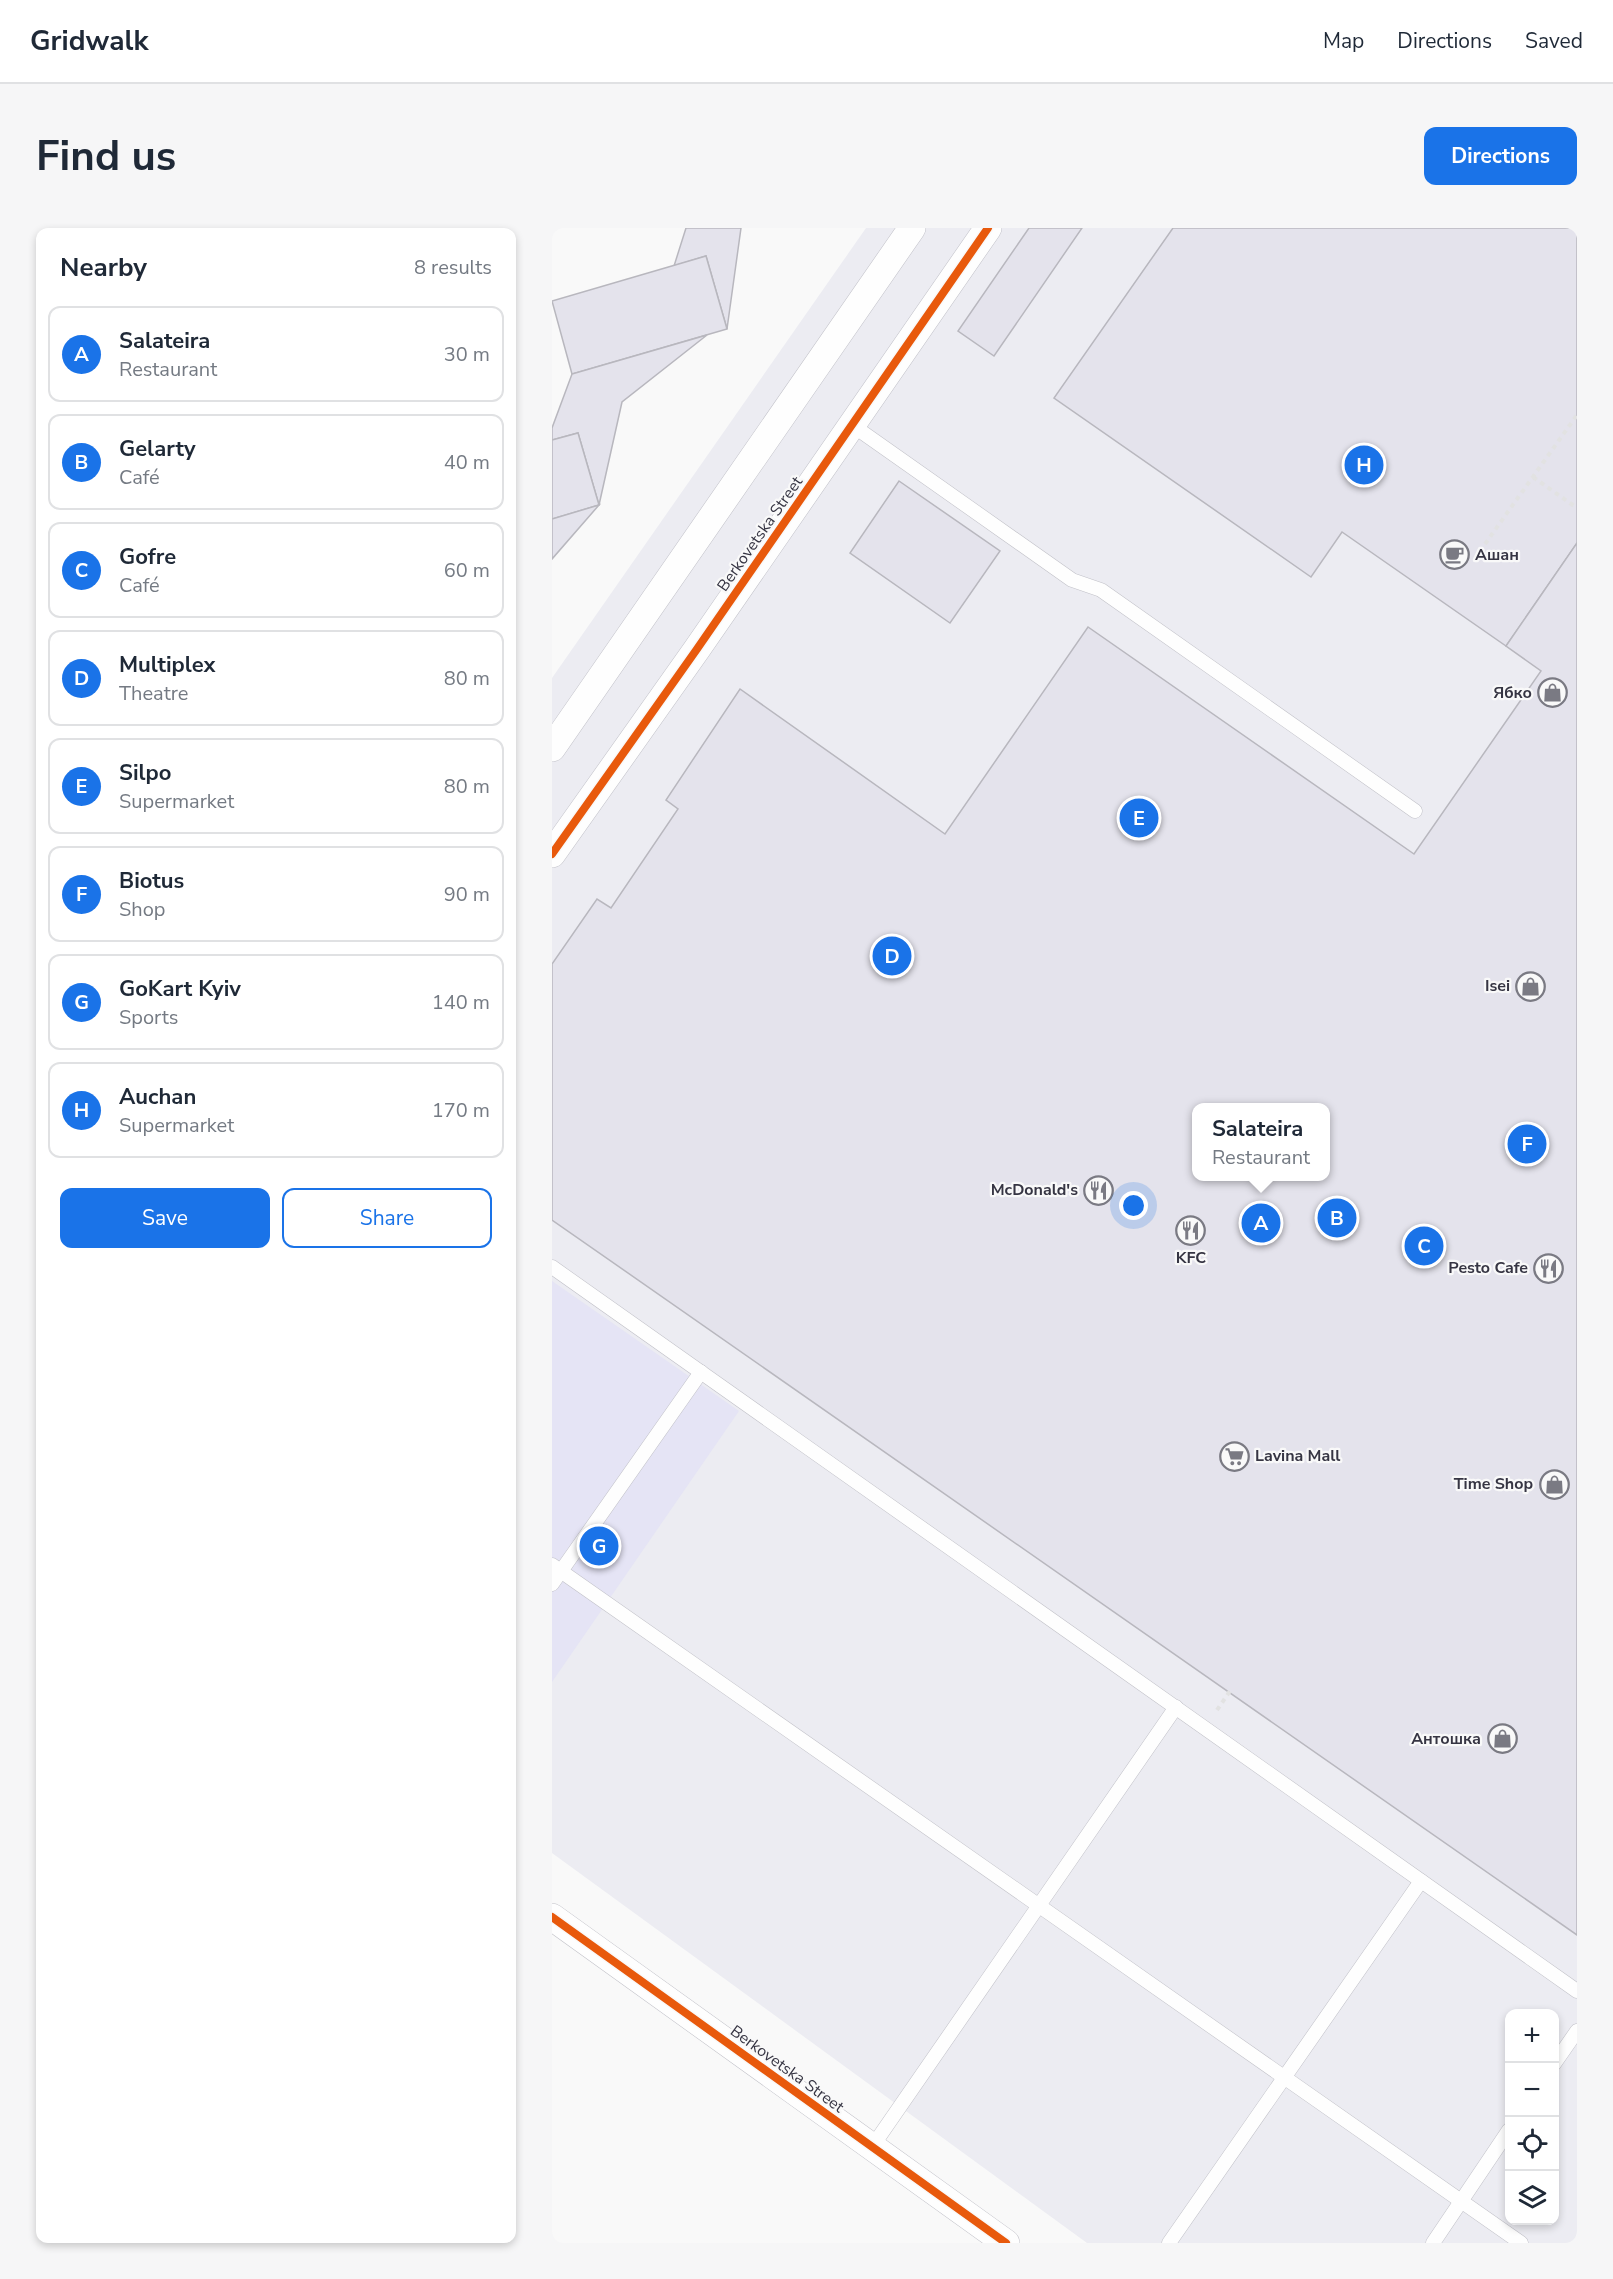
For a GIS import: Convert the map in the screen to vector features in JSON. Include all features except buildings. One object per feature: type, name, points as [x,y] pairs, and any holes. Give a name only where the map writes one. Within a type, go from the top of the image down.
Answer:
[{"type":"street","points":[[552,748],[912,228]]},
{"type":"street","name":"Berkovetska Street","points":[[552,854],[697,649],[988,228]]},
{"type":"street","name":"Berkovetska Street","points":[[552,1917],[1006,2243]]},
{"type":"lane","points":[[852,425],[1072,580],[1101,590],[1415,811]]},
{"type":"lane","points":[[552,1267],[1577,1991]]},
{"type":"lane","points":[[552,1584],[556,1568],[701,1372]]},
{"type":"lane","points":[[556,1568],[1521,2243]]},
{"type":"lane","points":[[872,2147],[1176,1707]]},
{"type":"lane","points":[[1169,2243],[1421,1881]]},
{"type":"lane","points":[[1555,2063],[1577,2031]]},
{"type":"lane","points":[[1433,2243],[1505,2136]]},
{"type":"path","points":[[1485,544],[1577,415]]},
{"type":"path","points":[[1533,477],[1577,508]]},
{"type":"shaded area","points":[[866,228],[1577,228],[1577,2243],[1087,2243],[552,1853],[552,678]]},
{"type":"shaded area","points":[[552,1281],[739,1411],[552,1682]]},
{"type":"cycle path","points":[[552,854],[697,649],[988,228]]},
{"type":"cycle path","points":[[552,1917],[1006,2243]]},
{"type":"place","name":"Auchan","points":[[1364,465]]},
{"type":"place","name":"Ашан","points":[[1454,555]]},
{"type":"place","name":"Ябко","points":[[1553,693]]},
{"type":"place","name":"Silpo","points":[[1139,818]]},
{"type":"place","name":"Multiplex","points":[[892,956]]},
{"type":"place","name":"Isei","points":[[1531,986]]},
{"type":"place","name":"Biotus","points":[[1527,1144]]},
{"type":"place","name":"McDonald's","points":[[1099,1190]]},
{"type":"place","name":"Gelarty","points":[[1337,1218]]},
{"type":"place","name":"Salateira","points":[[1261,1223]]},
{"type":"place","name":"KFC","points":[[1191,1230]]},
{"type":"place","name":"Gofre","points":[[1424,1246]]},
{"type":"place","name":"Pesto Cafe","points":[[1549,1268]]},
{"type":"place","name":"Lavina Mall","points":[[1234,1456]]},
{"type":"place","name":"Time Shop","points":[[1554,1484]]},
{"type":"place","name":"GoKart Kyiv","points":[[599,1546]]},
{"type":"place","name":"Антошка","points":[[1502,1739]]}]
